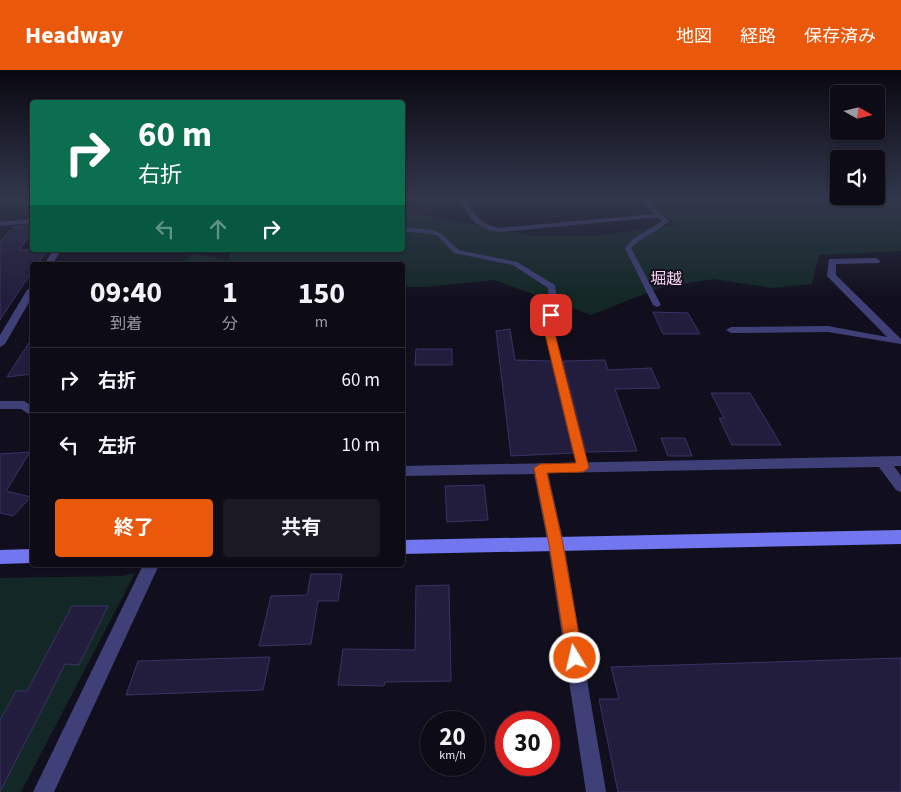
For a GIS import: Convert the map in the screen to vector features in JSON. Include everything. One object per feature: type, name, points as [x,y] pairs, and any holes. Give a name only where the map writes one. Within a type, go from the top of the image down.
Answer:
[{"type":"street","points":[[876,261],[832,261],[831,276],[899,343]]},
{"type":"street","points":[[0,344],[3,334],[30,293]]},
{"type":"street","points":[[731,330],[828,330],[899,343]]},
{"type":"street","points":[[0,405],[24,405],[30,410]]},
{"type":"street","points":[[882,461],[901,486]]},
{"type":"street","points":[[405,471],[901,461]]},
{"type":"street","points":[[540,468],[556,544],[596,792]]},
{"type":"street","points":[[405,547],[901,537]]},
{"type":"street","points":[[0,557],[30,556]]},
{"type":"street","points":[[43,792],[150,567]]},
{"type":"lane","points":[[429,232],[440,235],[456,252],[515,263],[552,288],[553,301],[549,330],[583,468]]},
{"type":"lane","points":[[653,232],[631,243],[628,248],[657,305]]},
{"type":"green space","points":[[405,232],[511,232],[534,236],[596,236],[627,232],[901,232],[901,251],[819,255],[812,284],[773,288],[714,279],[662,287],[591,315],[494,280],[425,287],[405,287],[405,262],[181,262],[194,254],[228,260],[230,252],[405,252]]},
{"type":"green space","points":[[135,573],[21,792],[0,792],[0,578],[121,576]]},
{"type":"building","points":[[9,232],[30,232],[30,235],[19,250],[46,252],[39,262],[30,262],[30,274],[0,320],[0,242]]},
{"type":"building","points":[[653,312],[688,313],[700,334],[663,334]]},
{"type":"building","points":[[510,329],[515,360],[551,361],[573,453],[511,456],[496,331]]},
{"type":"building","points":[[30,341],[30,374],[7,377]]},
{"type":"building","points":[[416,349],[452,349],[452,365],[415,365]]},
{"type":"building","points":[[605,360],[608,370],[651,368],[660,388],[615,389],[637,451],[586,452],[563,361]]},
{"type":"building","points":[[711,393],[750,393],[781,445],[732,445],[719,418],[724,418]]},
{"type":"building","points":[[661,438],[685,438],[692,456],[668,456]]},
{"type":"building","points":[[30,452],[6,491],[30,497],[13,516],[0,513],[0,454]]},
{"type":"building","points":[[484,485],[488,520],[447,522],[445,486]]},
{"type":"building","points":[[311,574],[342,574],[338,601],[318,601],[311,644],[259,646],[271,596],[307,595]]},
{"type":"building","points":[[449,585],[451,681],[385,682],[384,686],[338,685],[343,649],[415,650],[416,586]]},
{"type":"building","points":[[72,606],[108,606],[79,665],[65,664],[0,792],[0,720],[16,691],[27,691]]},
{"type":"building","points":[[270,657],[263,690],[126,695],[138,661]]},
{"type":"building","points":[[901,658],[901,792],[618,792],[599,699],[619,699],[611,667]]},
{"type":"district","name":"堀越","points":[[666,278]]},
{"type":"route","points":[[551,315],[549,330],[583,468],[540,468],[556,544],[575,658]]}]
